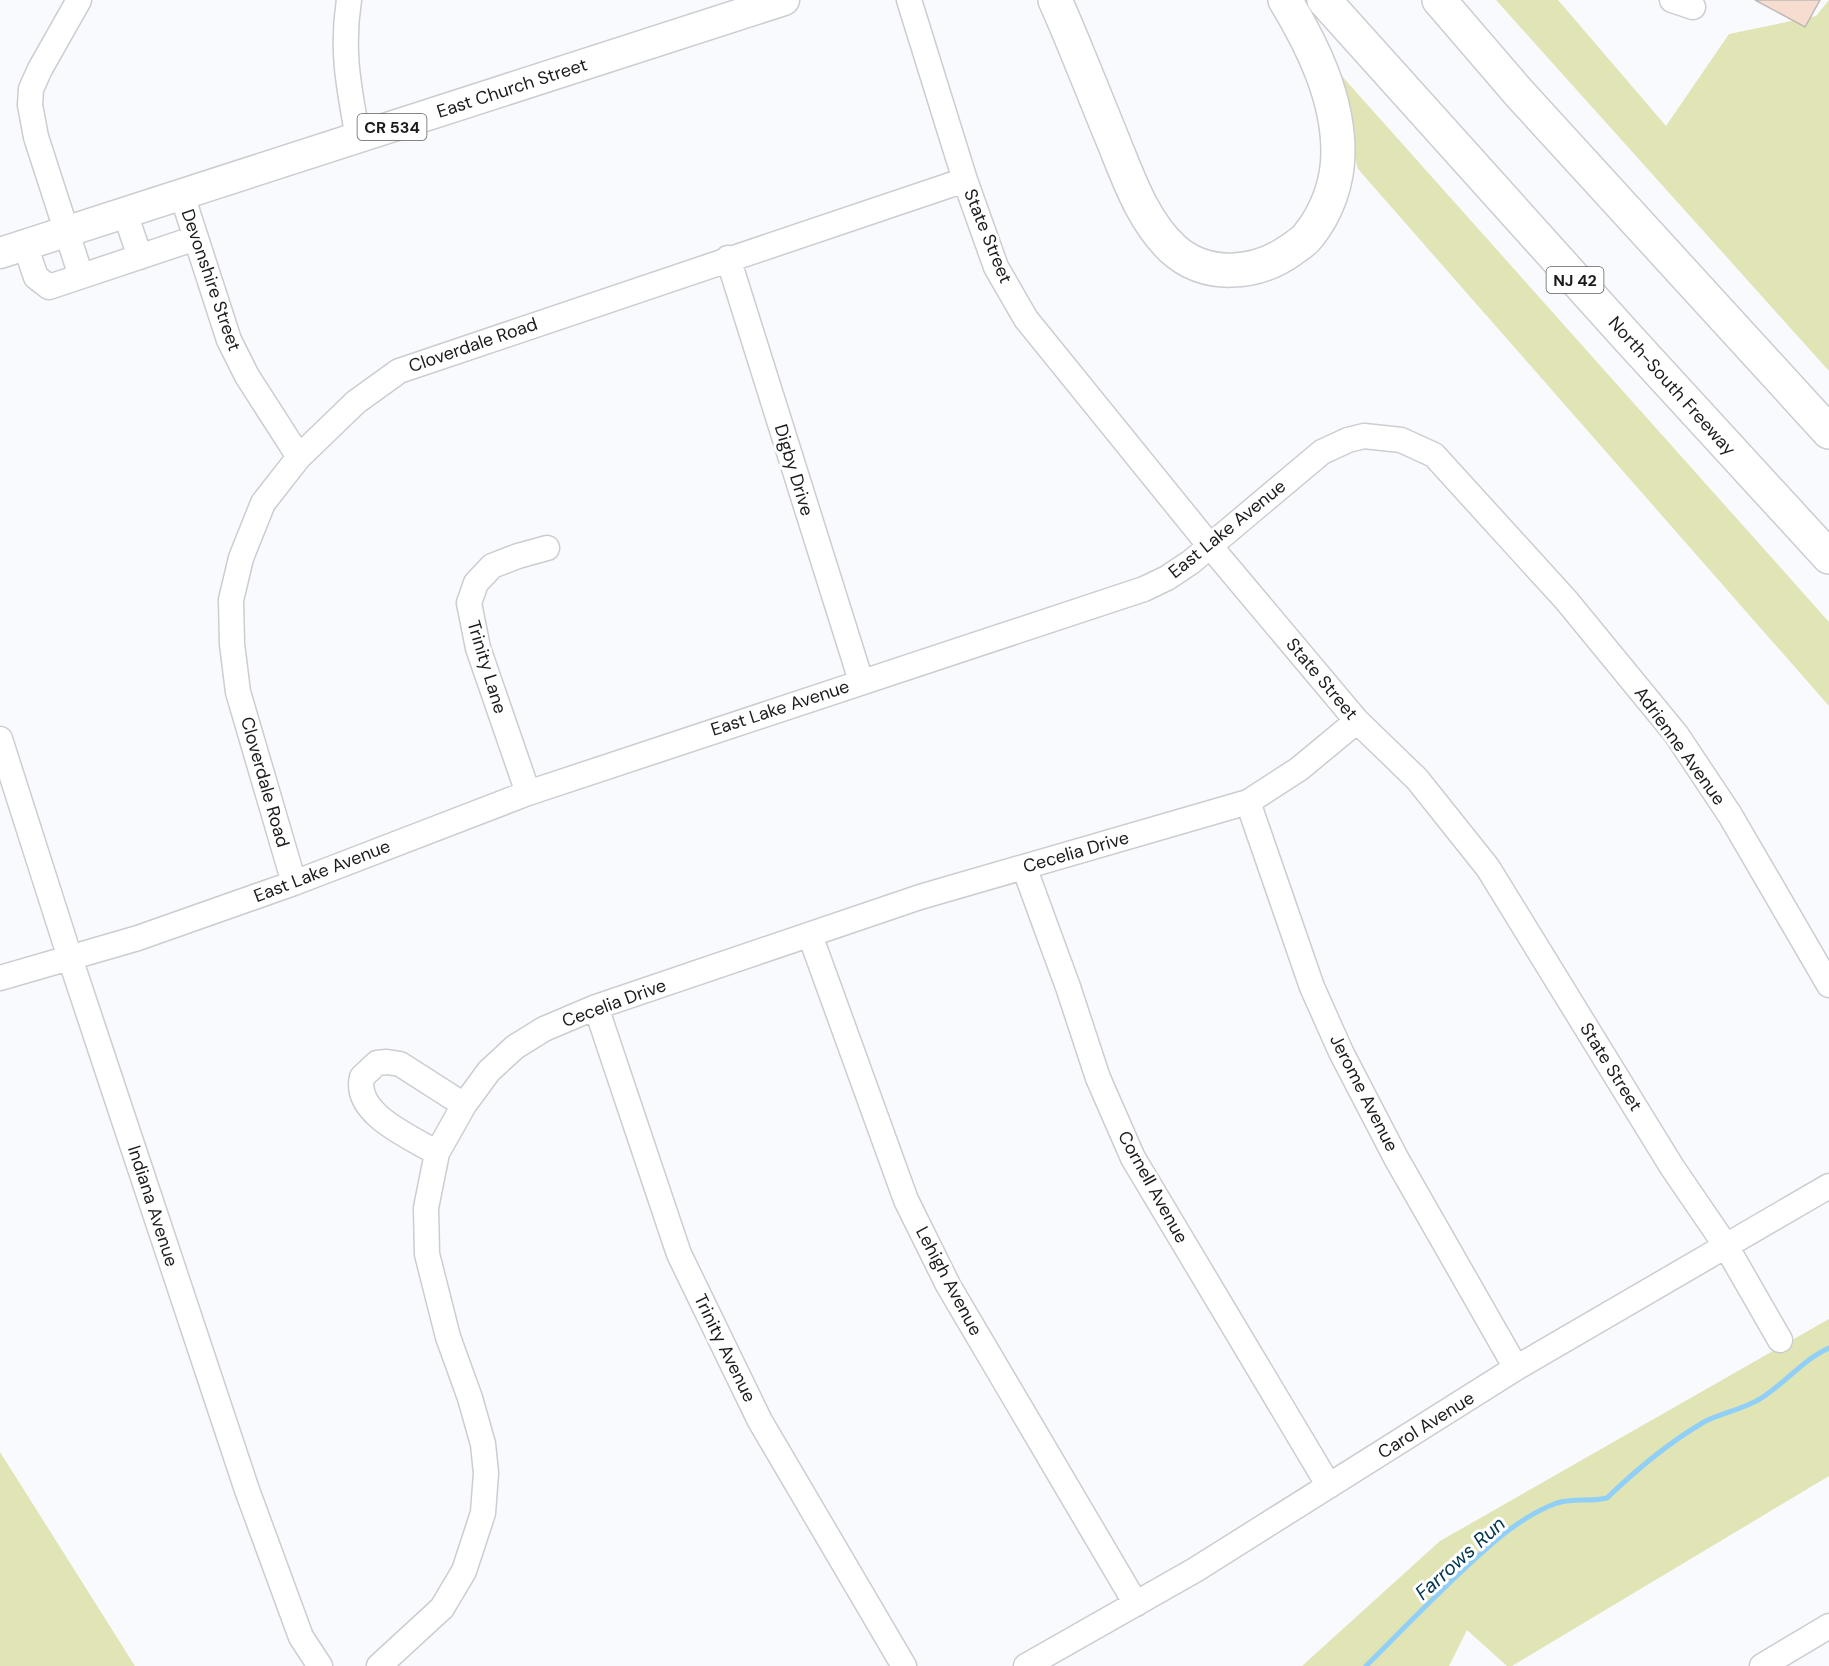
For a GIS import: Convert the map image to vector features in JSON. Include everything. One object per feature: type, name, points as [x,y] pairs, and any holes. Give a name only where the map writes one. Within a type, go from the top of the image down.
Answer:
[{"type":"highway","points":[[1056,2],[1135,192],[1154,227],[1174,249],[1190,261],[1210,268],[1236,271],[1260,266],[1283,256],[1307,238],[1323,215],[1334,187],[1338,155],[1337,123],[1328,90],[1313,52],[1285,0]]},
{"type":"highway","name":"North-South Freeway","points":[[1324,0],[1637,348],[1829,557]]},
{"type":"highway","points":[[1438,0],[1519,93],[1829,432]]},
{"type":"main road","name":"East Church Street","points":[[13,249],[784,0]]},
{"type":"street","points":[[79,0],[40,69],[31,89],[30,105],[36,137],[81,276]]},
{"type":"street","points":[[349,0],[345,26],[346,73],[358,138]]},
{"type":"street","name":"State Street","points":[[909,0],[965,180],[996,267],[1026,319],[1210,546],[1357,721],[1417,780],[1488,868],[1672,1167],[1726,1246],[1780,1340]]},
{"type":"street","name":"Cloverdale Road","points":[[294,883],[238,692],[232,644],[231,600],[241,558],[263,503],[299,457],[356,402],[399,371],[728,258],[965,180]]},
{"type":"street","name":"Devonshire Street","points":[[182,195],[229,340],[247,376],[299,457]]},
{"type":"street","points":[[125,213],[140,257]]},
{"type":"street","points":[[13,249],[36,278],[49,287],[196,238]]},
{"type":"street","name":"Digby Drive","points":[[728,258],[861,681]]},
{"type":"street","name":"East Lake Avenue","points":[[0,978],[138,938],[294,883],[528,792],[1144,589],[1167,578],[1191,562],[1322,452],[1348,440],[1364,436],[1401,440],[1434,455],[1500,528]]},
{"type":"street","name":"Adrienne Avenue","points":[[1500,528],[1566,600],[1676,734],[1730,815],[1829,985]]},
{"type":"street","name":"Trinity Lane","points":[[528,792],[478,648],[469,603],[476,583],[492,566],[547,548]]},
{"type":"street","name":"Cecelia Drive","points":[[379,1666],[442,1608],[464,1571],[483,1513],[486,1473],[483,1444],[470,1398],[448,1337],[427,1254],[426,1208],[437,1153],[464,1105],[489,1071],[515,1047],[544,1029],[596,1007],[920,897],[1248,802],[1299,769],[1357,721]]},
{"type":"street","name":"Indiana Avenue","points":[[0,739],[70,958],[247,1490],[301,1638],[320,1666]]},
{"type":"street","name":"Jerome Avenue","points":[[1248,802],[1312,987],[1341,1052],[1396,1158],[1516,1368]]},
{"type":"street","name":"Cornell Avenue","points":[[1024,867],[1068,987],[1098,1078],[1133,1158],[1329,1486]]},
{"type":"street","name":"Lehigh Avenue","points":[[810,935],[906,1200],[948,1285],[1136,1604]]},
{"type":"street","name":"Trinity Avenue","points":[[596,1007],[679,1254],[760,1421],[904,1666]]},
{"type":"street","points":[[437,1153],[376,1116],[362,1098],[362,1077],[377,1064],[387,1062],[400,1064],[464,1105]]},
{"type":"street","name":"Carol Avenue","points":[[1026,1666],[1195,1570],[1516,1368],[1829,1186]]},
{"type":"street","points":[[1762,1666],[1829,1626]]},
{"type":"green space","points":[[1496,0],[1558,0],[1666,126],[1729,34],[1816,16],[1829,0],[1829,371]]},
{"type":"green space","points":[[1332,65],[1829,622],[1829,706],[1358,169]]},
{"type":"green space","points":[[1829,1319],[1829,1476],[1512,1666],[1507,1666],[1467,1630],[1449,1666],[1302,1666],[1440,1541]]},
{"type":"green space","points":[[0,1452],[135,1666],[0,1666]]},
{"type":"building","points":[[1755,0],[1820,0],[1805,27]]},
{"type":"waterway","name":"Farrows Run","points":[[1366,1666],[1464,1569],[1519,1523],[1557,1503],[1607,1498],[1641,1467],[1678,1439],[1704,1422],[1756,1401],[1811,1358],[1829,1348]]}]
